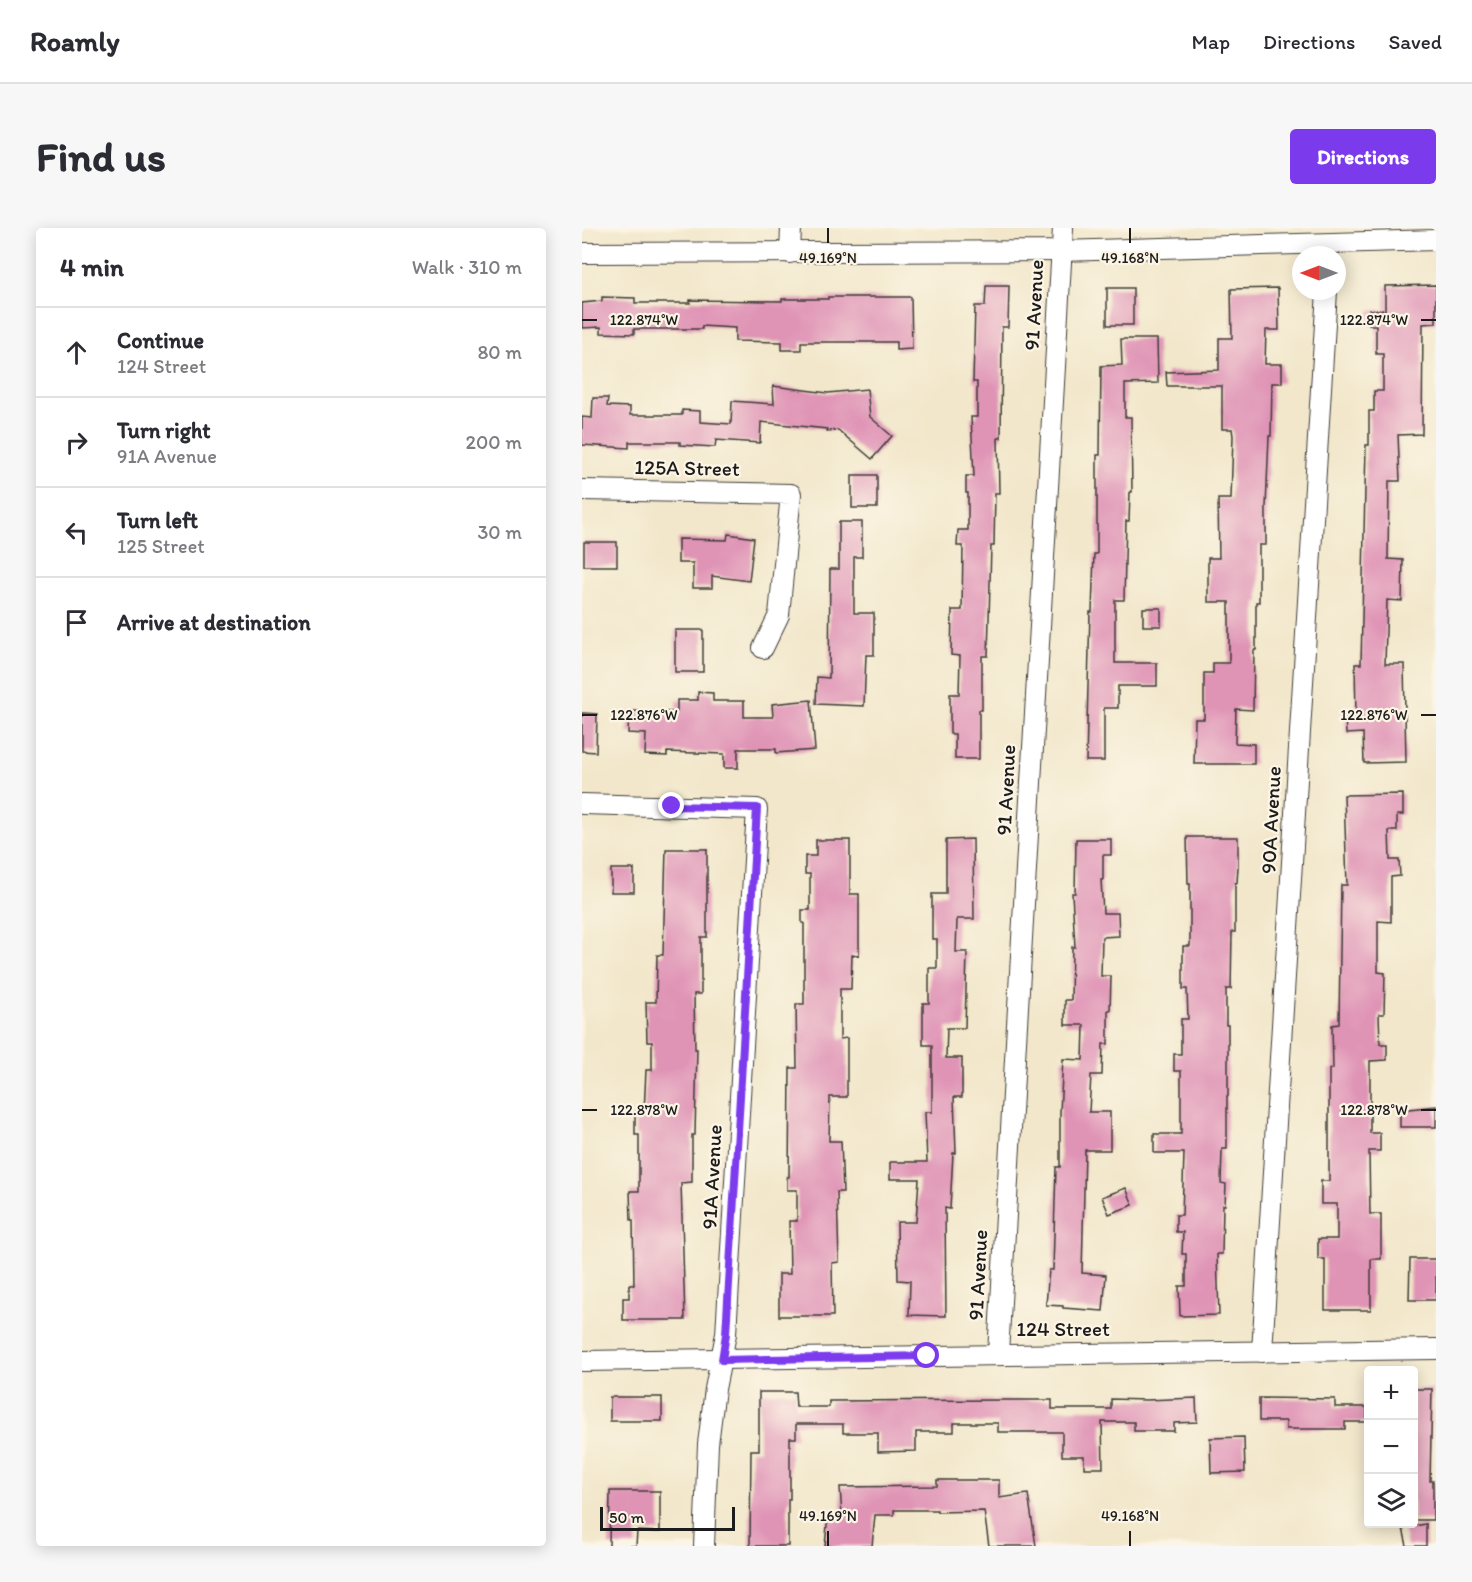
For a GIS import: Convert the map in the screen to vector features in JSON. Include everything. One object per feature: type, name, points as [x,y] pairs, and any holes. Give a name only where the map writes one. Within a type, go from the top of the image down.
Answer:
[{"type":"street","points":[[790,253],[791,228]]},
{"type":"street","name":"91 Avenue","points":[[998,1354],[1063,228]]},
{"type":"street","points":[[582,253],[1061,251],[1436,240]]},
{"type":"street","name":"90A Avenue","points":[[1262,1352],[1326,300]]},
{"type":"street","name":"125A Street","points":[[582,490],[791,494],[779,615],[763,648]]},
{"type":"street","name":"91A Avenue","points":[[582,804],[757,808],[726,1334],[715,1389],[708,1444],[704,1546]]},
{"type":"street","name":"124 Street","points":[[582,1361],[1436,1349]]},
{"type":"building","points":[[1436,285],[1436,323],[1423,324],[1422,434],[1398,435],[1400,481],[1389,481],[1388,559],[1403,560],[1402,601],[1387,600],[1385,664],[1404,664],[1406,762],[1364,763],[1363,733],[1346,734],[1345,717],[1356,717],[1355,664],[1361,664],[1366,445],[1369,445],[1369,411],[1374,411],[1374,391],[1383,391],[1383,354],[1376,354],[1376,325],[1369,325],[1369,310],[1385,310],[1385,286]]},
{"type":"building","points":[[986,286],[1009,286],[1008,327],[1002,327],[1001,438],[998,438],[999,493],[995,493],[994,546],[991,546],[988,656],[982,656],[979,759],[955,759],[955,734],[950,734],[950,694],[959,694],[960,656],[951,655],[952,610],[962,610],[963,546],[957,546],[958,530],[968,530],[966,476],[974,476],[971,417],[977,417],[977,382],[973,382],[975,306],[985,306]]},
{"type":"building","points":[[1107,288],[1133,288],[1133,325],[1107,325]]},
{"type":"building","points":[[1278,288],[1279,330],[1266,330],[1265,364],[1282,364],[1282,383],[1272,383],[1266,545],[1259,545],[1259,602],[1256,602],[1253,710],[1236,709],[1235,743],[1254,744],[1254,764],[1194,764],[1195,719],[1204,719],[1204,673],[1213,673],[1213,663],[1229,663],[1229,602],[1208,602],[1208,558],[1219,558],[1218,499],[1231,499],[1233,436],[1232,429],[1222,429],[1222,386],[1167,386],[1166,372],[1219,370],[1219,338],[1232,338],[1231,289]]},
{"type":"building","points":[[602,297],[635,298],[635,303],[690,303],[690,300],[782,301],[782,299],[828,299],[828,297],[911,297],[912,349],[896,350],[896,342],[801,342],[801,350],[782,350],[782,342],[735,341],[735,328],[702,326],[702,329],[634,329],[634,334],[601,333],[601,327],[582,328],[582,303],[602,301]]},
{"type":"building","points":[[1121,339],[1157,339],[1158,383],[1125,384],[1125,417],[1131,417],[1132,492],[1130,492],[1129,521],[1126,521],[1124,600],[1115,600],[1115,663],[1157,663],[1157,686],[1118,686],[1118,708],[1104,708],[1104,761],[1086,761],[1090,612],[1092,612],[1094,554],[1097,554],[1097,455],[1100,455],[1101,366],[1122,365]]},
{"type":"building","points":[[773,386],[828,393],[867,389],[870,417],[892,436],[872,459],[838,430],[827,431],[827,429],[761,422],[760,443],[716,440],[715,447],[680,445],[680,442],[629,442],[629,448],[582,445],[582,417],[592,418],[593,398],[608,398],[607,406],[630,407],[630,415],[682,415],[682,410],[700,411],[700,422],[731,424],[732,401],[774,404]]},
{"type":"building","points":[[852,475],[877,475],[877,508],[852,508]]},
{"type":"building","points":[[839,522],[862,522],[862,557],[854,557],[854,613],[874,613],[874,655],[866,655],[864,706],[816,704],[817,677],[829,678],[830,569],[839,569]]},
{"type":"building","points":[[728,534],[754,538],[749,581],[712,576],[712,588],[693,588],[693,563],[678,563],[678,539],[727,540]]},
{"type":"building","points":[[584,542],[617,542],[617,566],[584,566]]},
{"type":"building","points":[[1143,608],[1161,608],[1161,626],[1143,626]]},
{"type":"building","points":[[675,630],[703,630],[703,672],[675,672]]},
{"type":"building","points":[[698,692],[713,693],[713,701],[744,701],[744,717],[773,717],[772,704],[811,700],[815,750],[776,753],[776,749],[738,749],[738,768],[724,768],[724,754],[667,752],[667,756],[645,755],[646,734],[628,733],[629,711],[677,712],[677,700],[698,700]]},
{"type":"building","points":[[582,713],[597,714],[596,752],[582,751]]},
{"type":"building","points":[[1403,794],[1403,815],[1397,815],[1397,831],[1389,831],[1390,860],[1399,860],[1400,876],[1391,877],[1391,922],[1378,921],[1378,972],[1385,973],[1384,1014],[1379,1014],[1380,1044],[1387,1044],[1387,1060],[1370,1061],[1370,1133],[1380,1133],[1380,1151],[1369,1151],[1370,1214],[1381,1214],[1381,1259],[1371,1259],[1371,1310],[1325,1310],[1325,1259],[1318,1259],[1318,1239],[1337,1239],[1337,1204],[1321,1204],[1321,1181],[1329,1181],[1329,1069],[1333,1069],[1332,1025],[1339,1024],[1341,885],[1347,885],[1344,795]]},
{"type":"building","points":[[1187,837],[1238,837],[1231,989],[1226,989],[1227,1149],[1222,1149],[1221,1183],[1226,1184],[1222,1254],[1217,1254],[1219,1315],[1180,1316],[1179,1286],[1186,1286],[1186,1254],[1182,1254],[1183,1232],[1176,1232],[1176,1215],[1182,1215],[1184,1153],[1154,1153],[1154,1134],[1181,1134],[1181,1071],[1174,1071],[1174,1054],[1181,1054],[1181,1019],[1188,1019],[1187,989],[1183,989],[1183,946],[1190,946]]},
{"type":"building","points":[[973,839],[974,919],[957,919],[956,952],[967,952],[965,1028],[947,1028],[946,1058],[962,1058],[962,1097],[954,1097],[956,1153],[953,1153],[950,1209],[945,1208],[946,1316],[909,1315],[910,1281],[898,1280],[897,1222],[916,1222],[919,1179],[890,1179],[890,1162],[927,1162],[925,1112],[932,1112],[932,1045],[923,1045],[923,1003],[929,1003],[929,968],[937,968],[937,939],[932,939],[932,894],[946,894],[946,840]]},
{"type":"building","points":[[1076,839],[1111,839],[1111,855],[1103,855],[1103,880],[1101,880],[1103,913],[1118,913],[1119,936],[1102,937],[1101,976],[1111,976],[1108,1044],[1103,1044],[1102,1075],[1091,1075],[1089,1112],[1110,1112],[1110,1150],[1085,1150],[1082,1273],[1106,1275],[1103,1311],[1046,1305],[1049,1270],[1053,1270],[1056,1167],[1060,1167],[1063,1059],[1083,1060],[1084,1025],[1065,1025],[1065,1000],[1071,1000],[1072,947],[1075,947],[1072,893],[1075,893]]},
{"type":"building","points":[[816,840],[850,840],[850,894],[859,894],[859,956],[852,955],[851,989],[840,989],[840,1039],[847,1038],[847,1097],[830,1097],[829,1141],[841,1141],[843,1192],[837,1192],[839,1262],[832,1263],[833,1316],[779,1316],[779,1274],[790,1274],[789,1221],[797,1221],[797,1190],[787,1190],[790,1068],[797,1068],[796,1004],[804,1004],[802,910],[810,910],[810,874],[805,874],[805,856],[816,856]]},
{"type":"building","points":[[666,849],[707,849],[707,937],[701,937],[701,994],[694,994],[695,1049],[697,1049],[692,1182],[681,1183],[685,1320],[623,1320],[623,1298],[629,1298],[629,1285],[634,1285],[630,1191],[639,1191],[639,1135],[635,1135],[635,1112],[644,1112],[646,1070],[652,1070],[652,1042],[647,1042],[646,1002],[656,1002],[657,955],[663,955]]},
{"type":"building","points":[[611,869],[634,869],[634,892],[611,892]]},
{"type":"building","points":[[1436,1106],[1436,1127],[1400,1127],[1400,1110]]},
{"type":"building","points":[[1126,1188],[1133,1205],[1109,1214],[1102,1197]]},
{"type":"building","points":[[1410,1259],[1436,1259],[1436,1300],[1409,1300]]},
{"type":"building","points":[[1418,1389],[1432,1389],[1430,1481],[1433,1481],[1433,1520],[1418,1520]]},
{"type":"building","points":[[759,1392],[795,1392],[796,1407],[829,1407],[829,1401],[1052,1400],[1052,1409],[1111,1409],[1111,1399],[1196,1398],[1197,1422],[1174,1423],[1174,1431],[1134,1431],[1134,1422],[1102,1422],[1103,1468],[1084,1468],[1084,1456],[1062,1456],[1062,1432],[998,1432],[998,1423],[954,1423],[954,1432],[916,1432],[916,1451],[878,1452],[878,1433],[843,1433],[843,1424],[796,1424],[796,1438],[790,1438],[788,1546],[750,1546],[751,1450],[759,1450]]},
{"type":"building","points":[[610,1397],[662,1397],[662,1421],[610,1421]]},
{"type":"building","points":[[1259,1398],[1335,1399],[1335,1407],[1364,1407],[1364,1422],[1345,1422],[1345,1429],[1286,1429],[1286,1421],[1259,1421]]},
{"type":"building","points":[[1244,1437],[1245,1472],[1211,1473],[1210,1438]]},
{"type":"building","points":[[937,1480],[999,1480],[999,1498],[1028,1494],[1036,1546],[989,1546],[984,1511],[894,1510],[894,1515],[875,1515],[872,1546],[825,1546],[828,1515],[842,1516],[840,1487],[937,1486]]},
{"type":"building","points":[[610,1491],[660,1491],[660,1532],[637,1531],[636,1546],[609,1546]]},
{"type":"building","points":[[1426,1524],[1426,1546],[1407,1546],[1403,1528],[1418,1528],[1418,1525]]},
{"type":"route","points":[[672,806],[757,808],[726,1334],[722,1360],[927,1356]]}]
